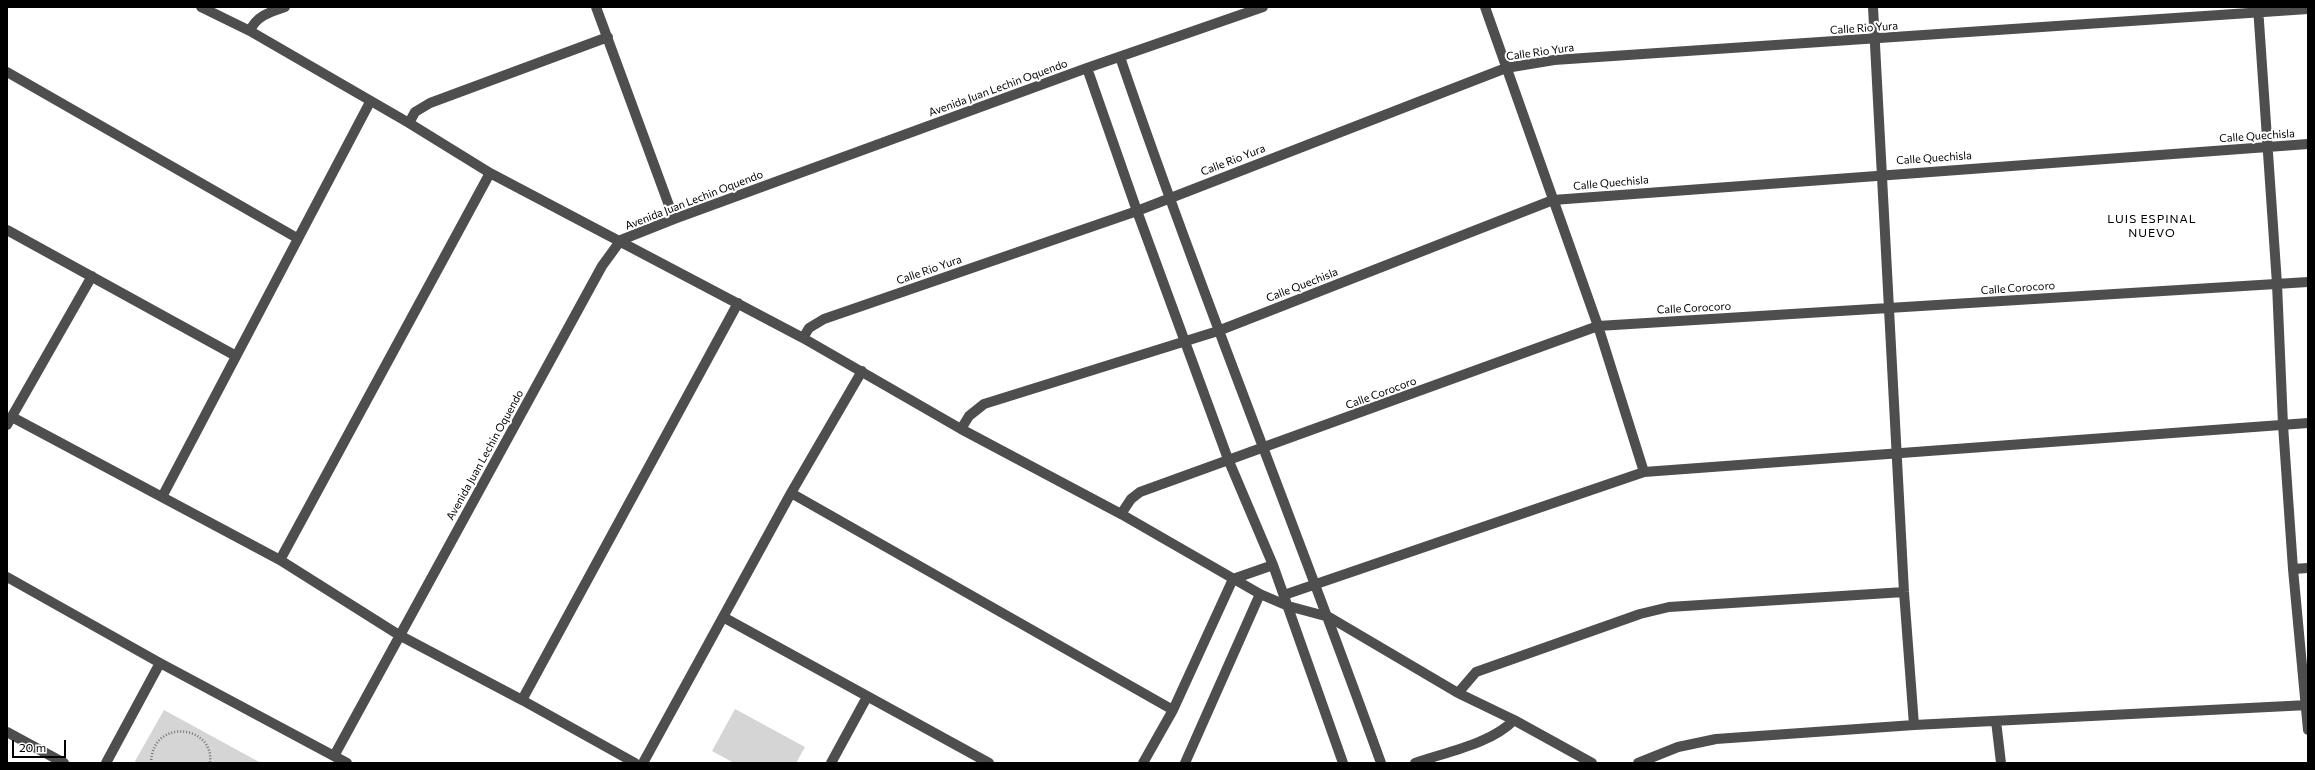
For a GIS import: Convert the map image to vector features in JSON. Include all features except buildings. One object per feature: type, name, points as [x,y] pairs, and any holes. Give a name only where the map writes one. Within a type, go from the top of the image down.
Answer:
[{"type":"street","points":[[201,7],[250,31],[370,102],[409,123],[490,173],[622,240],[803,338],[961,429],[1121,514],[1260,594],[1288,606],[1329,617],[1458,693],[1514,720],[1592,763]]},
{"type":"street","points":[[250,31],[253,22],[285,7]]},
{"type":"street","points":[[596,7],[674,219]]},
{"type":"street","name":"Avenida Juan Lechin Oquendo","points":[[334,756],[398,636],[602,266],[622,240],[674,219],[1087,68],[1263,7]]},
{"type":"street","points":[[1484,7],[1598,326],[1644,472]]},
{"type":"street","points":[[1873,7],[1881,174],[1890,308],[1896,452],[1904,592],[1914,725]]},
{"type":"street","name":"Calle Rio Yura","points":[[803,338],[809,328],[824,319],[1137,211],[1506,68],[1554,60],[1875,39],[2258,10],[2308,9]]},
{"type":"street","points":[[2258,10],[2277,284],[2283,425],[2293,569],[2307,705],[2308,730]]},
{"type":"street","points":[[409,123],[415,112],[430,103],[608,37]]},
{"type":"street","points":[[1120,57],[1168,198],[1218,331],[1265,448],[1382,763]]},
{"type":"street","points":[[1087,68],[1137,211],[1228,459],[1273,565],[1343,763]]},
{"type":"street","points":[[7,72],[297,238]]},
{"type":"street","points":[[162,497],[297,238],[370,102]]},
{"type":"street","name":"Calle Quechisla","points":[[961,429],[969,416],[984,404],[1218,331],[1553,200],[1881,174],[2308,144]]},
{"type":"street","points":[[280,560],[490,173]]},
{"type":"street","points":[[7,230],[236,356]]},
{"type":"street","points":[[92,276],[10,421],[162,497],[280,560],[398,636],[522,700],[635,763]]},
{"type":"street","name":"Calle Corocoro","points":[[1121,514],[1131,499],[1140,492],[1228,459],[1265,448],[1598,326],[2308,282]]},
{"type":"street","points":[[522,700],[738,303]]},
{"type":"street","points":[[643,763],[791,493],[862,372]]},
{"type":"street","points":[[1284,595],[1315,586],[1644,472],[1896,452],[2308,423]]},
{"type":"street","points":[[791,493],[1173,710]]},
{"type":"street","points":[[1143,763],[1173,710],[1233,579],[1273,565]]},
{"type":"street","points":[[2293,569],[2308,568]]},
{"type":"street","points":[[7,577],[160,663],[348,763]]},
{"type":"street","points":[[1458,693],[1476,672],[1647,612],[1670,607],[1904,592]]},
{"type":"street","points":[[1185,763],[1260,594]]},
{"type":"street","points":[[723,617],[989,763]]},
{"type":"street","points":[[106,763],[160,663]]},
{"type":"street","points":[[830,763],[867,697]]},
{"type":"street","points":[[1638,763],[1678,747],[1716,738],[1914,725],[2307,705]]},
{"type":"street","points":[[1415,763],[1490,738],[1504,730],[1514,720]]},
{"type":"street","points":[[1996,721],[2001,763]]},
{"type":"street","points":[[7,732],[64,763]]},
{"type":"path","points":[[151,763],[154,745],[160,738],[178,730],[197,735],[204,742],[208,750],[210,763]]},
{"type":"shaded area","points":[[735,709],[805,747],[796,763],[734,763],[712,751]]},
{"type":"shaded area","points":[[164,710],[261,763],[134,763]]},
{"type":"district","name":"LUIS ESPINAL NUEVO","points":[[2152,226]]}]
